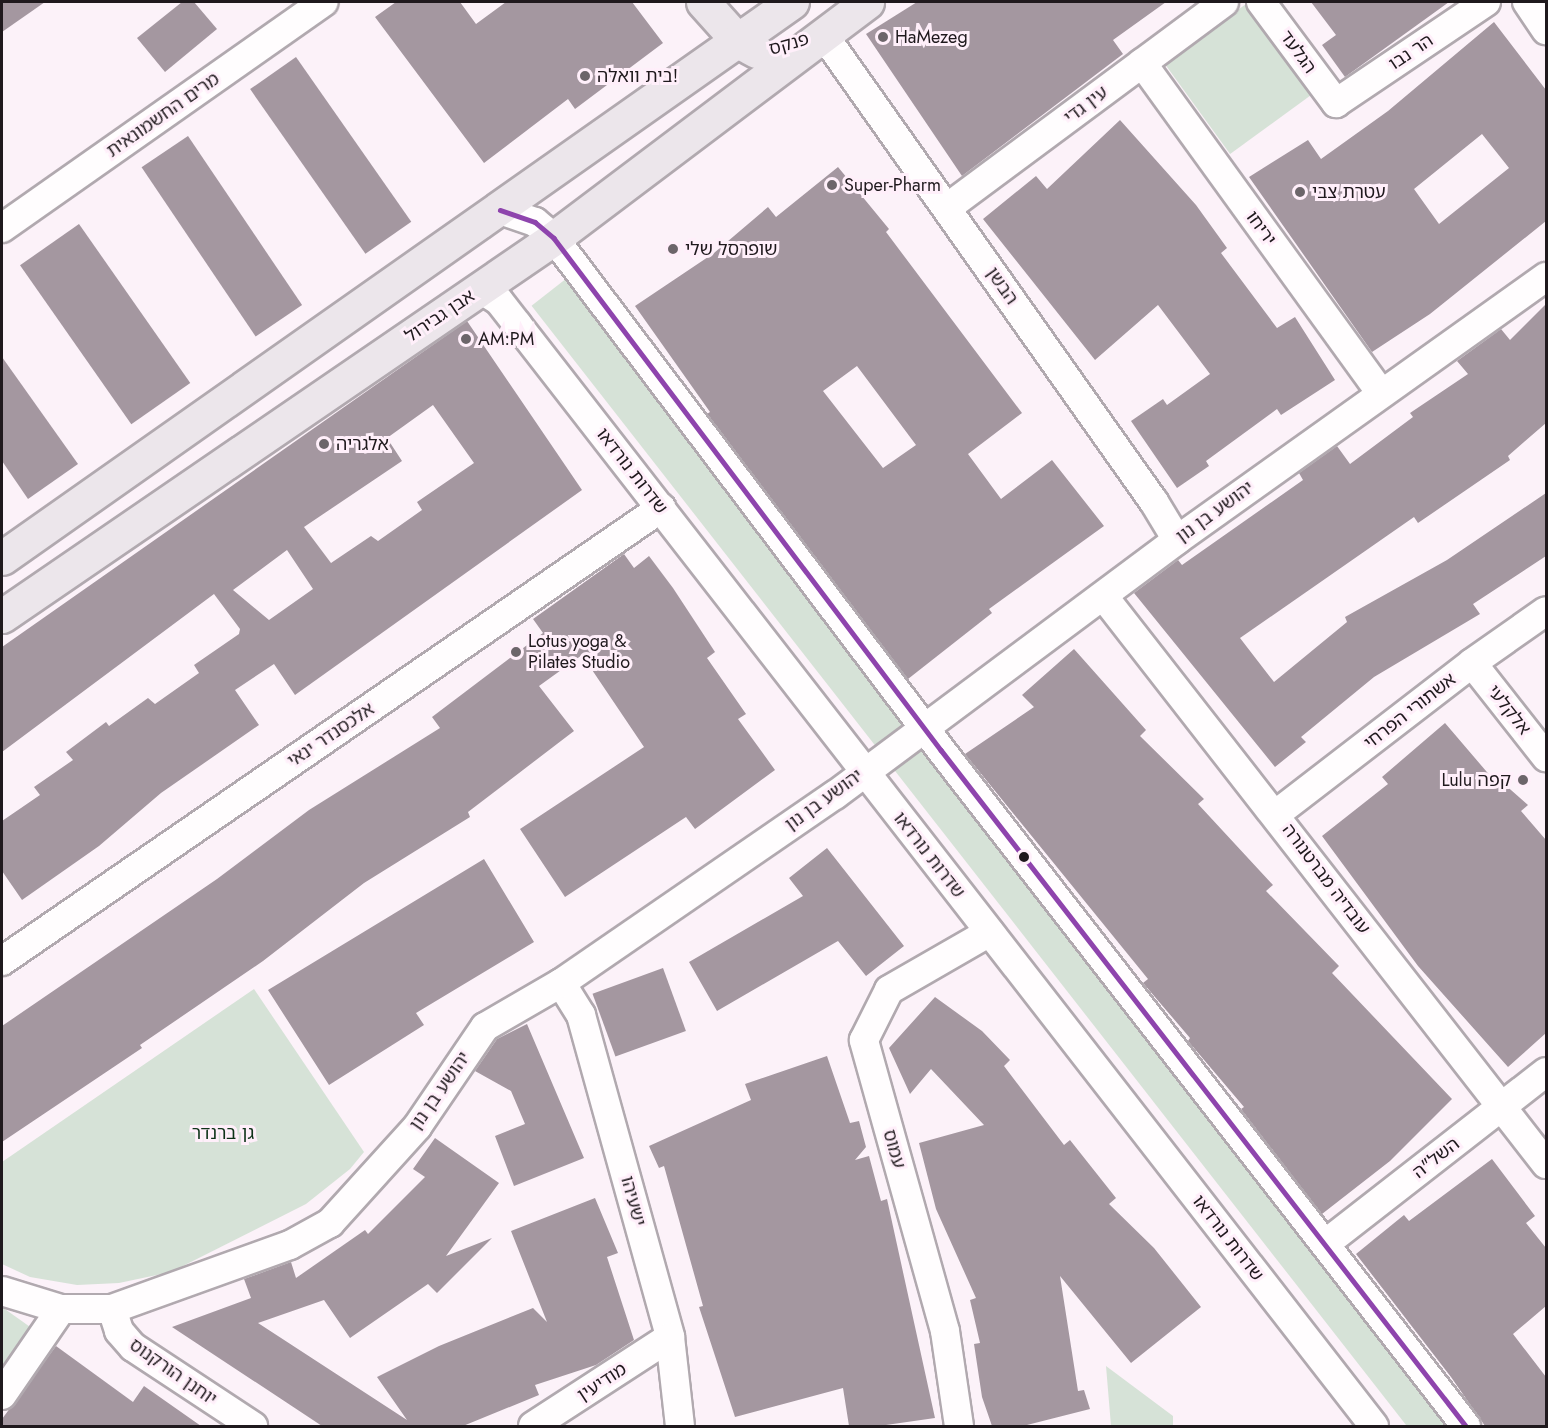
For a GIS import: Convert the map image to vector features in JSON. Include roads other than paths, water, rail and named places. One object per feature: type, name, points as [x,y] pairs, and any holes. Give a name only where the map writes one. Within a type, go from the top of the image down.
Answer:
[{"type":"main road","name":"פנקס","points":[[703,2],[738,41],[760,52],[773,52],[823,34]]},
{"type":"main road","points":[[2,558],[500,210],[792,2]]},
{"type":"main road","name":"אבן גבירול","points":[[2,616],[554,238],[867,2]]},
{"type":"street","name":"מרים החשמונאית","points":[[2,228],[323,2]]},
{"type":"street","name":"עין גדי","points":[[947,208],[1224,2]]},
{"type":"street","name":"הגלעד","points":[[1261,2],[1336,103]]},
{"type":"street","name":"הר נבו","points":[[1336,103],[1486,2]]},
{"type":"street","points":[[1527,2],[1546,30]]},
{"type":"street","name":"הבשן","points":[[823,34],[1154,501],[1177,540]]},
{"type":"street","name":"יריחו","points":[[1142,63],[1381,393]]},
{"type":"street","points":[[500,210],[535,222],[554,238],[924,727],[1466,1426]]},
{"type":"street","name":"יהושע בן נון","points":[[112,1309],[290,1245],[330,1223],[417,1126],[485,1027],[561,983],[835,795],[862,772],[1104,597],[1177,540],[1546,277]]},
{"type":"street","name":"שדרות נורדאו","points":[[480,289],[499,301],[511,316],[862,772],[990,932],[1374,1426]]},
{"type":"street","name":"אלכסנדר ינאי","points":[[2,961],[661,508]]},
{"type":"street","name":"עובדיה מברטנורה","points":[[1104,597],[1276,814],[1546,1164]]},
{"type":"street","name":"אשתורי הפרחי","points":[[1276,814],[1472,663],[1546,611]]},
{"type":"street","name":"אלקלעי","points":[[1472,663],[1546,757]]},
{"type":"street","name":"עמוס","points":[[959,1426],[945,1331],[864,1040],[889,990],[990,932]]},
{"type":"street","name":"ישעיהו","points":[[561,983],[581,1015],[670,1337],[680,1426]]},
{"type":"street","name":"השל\"ה","points":[[1325,1244],[1546,1071]]},
{"type":"street","points":[[2,1291],[62,1309],[112,1309]]},
{"type":"street","points":[[2,1395],[62,1309]]},
{"type":"street","name":"יוחנן הורקנוס","points":[[112,1309],[119,1331],[133,1347],[253,1426]]},
{"type":"street","name":"מודיעין","points":[[533,1426],[670,1337]]},
{"type":"place","name":"HaMezeg","points":[[883,37]]},
{"type":"place","name":"בית וואלה!","points":[[585,76]]},
{"type":"place","name":"Super-Pharm","points":[[832,185]]},
{"type":"place","name":"עטרת צבי","points":[[1300,192]]},
{"type":"place","name":"שופרסל שלי","points":[[673,249]]},
{"type":"place","name":"AM:PM","points":[[466,339]]},
{"type":"place","name":"אלגריה","points":[[324,444]]},
{"type":"place","name":"Lotus yoga & Pilates Studio","points":[[516,652]]},
{"type":"place","name":"Lulu קפה","points":[[1523,780]]},
{"type":"park label","name":"גן ברנדר","points":[[223,1133]]}]
